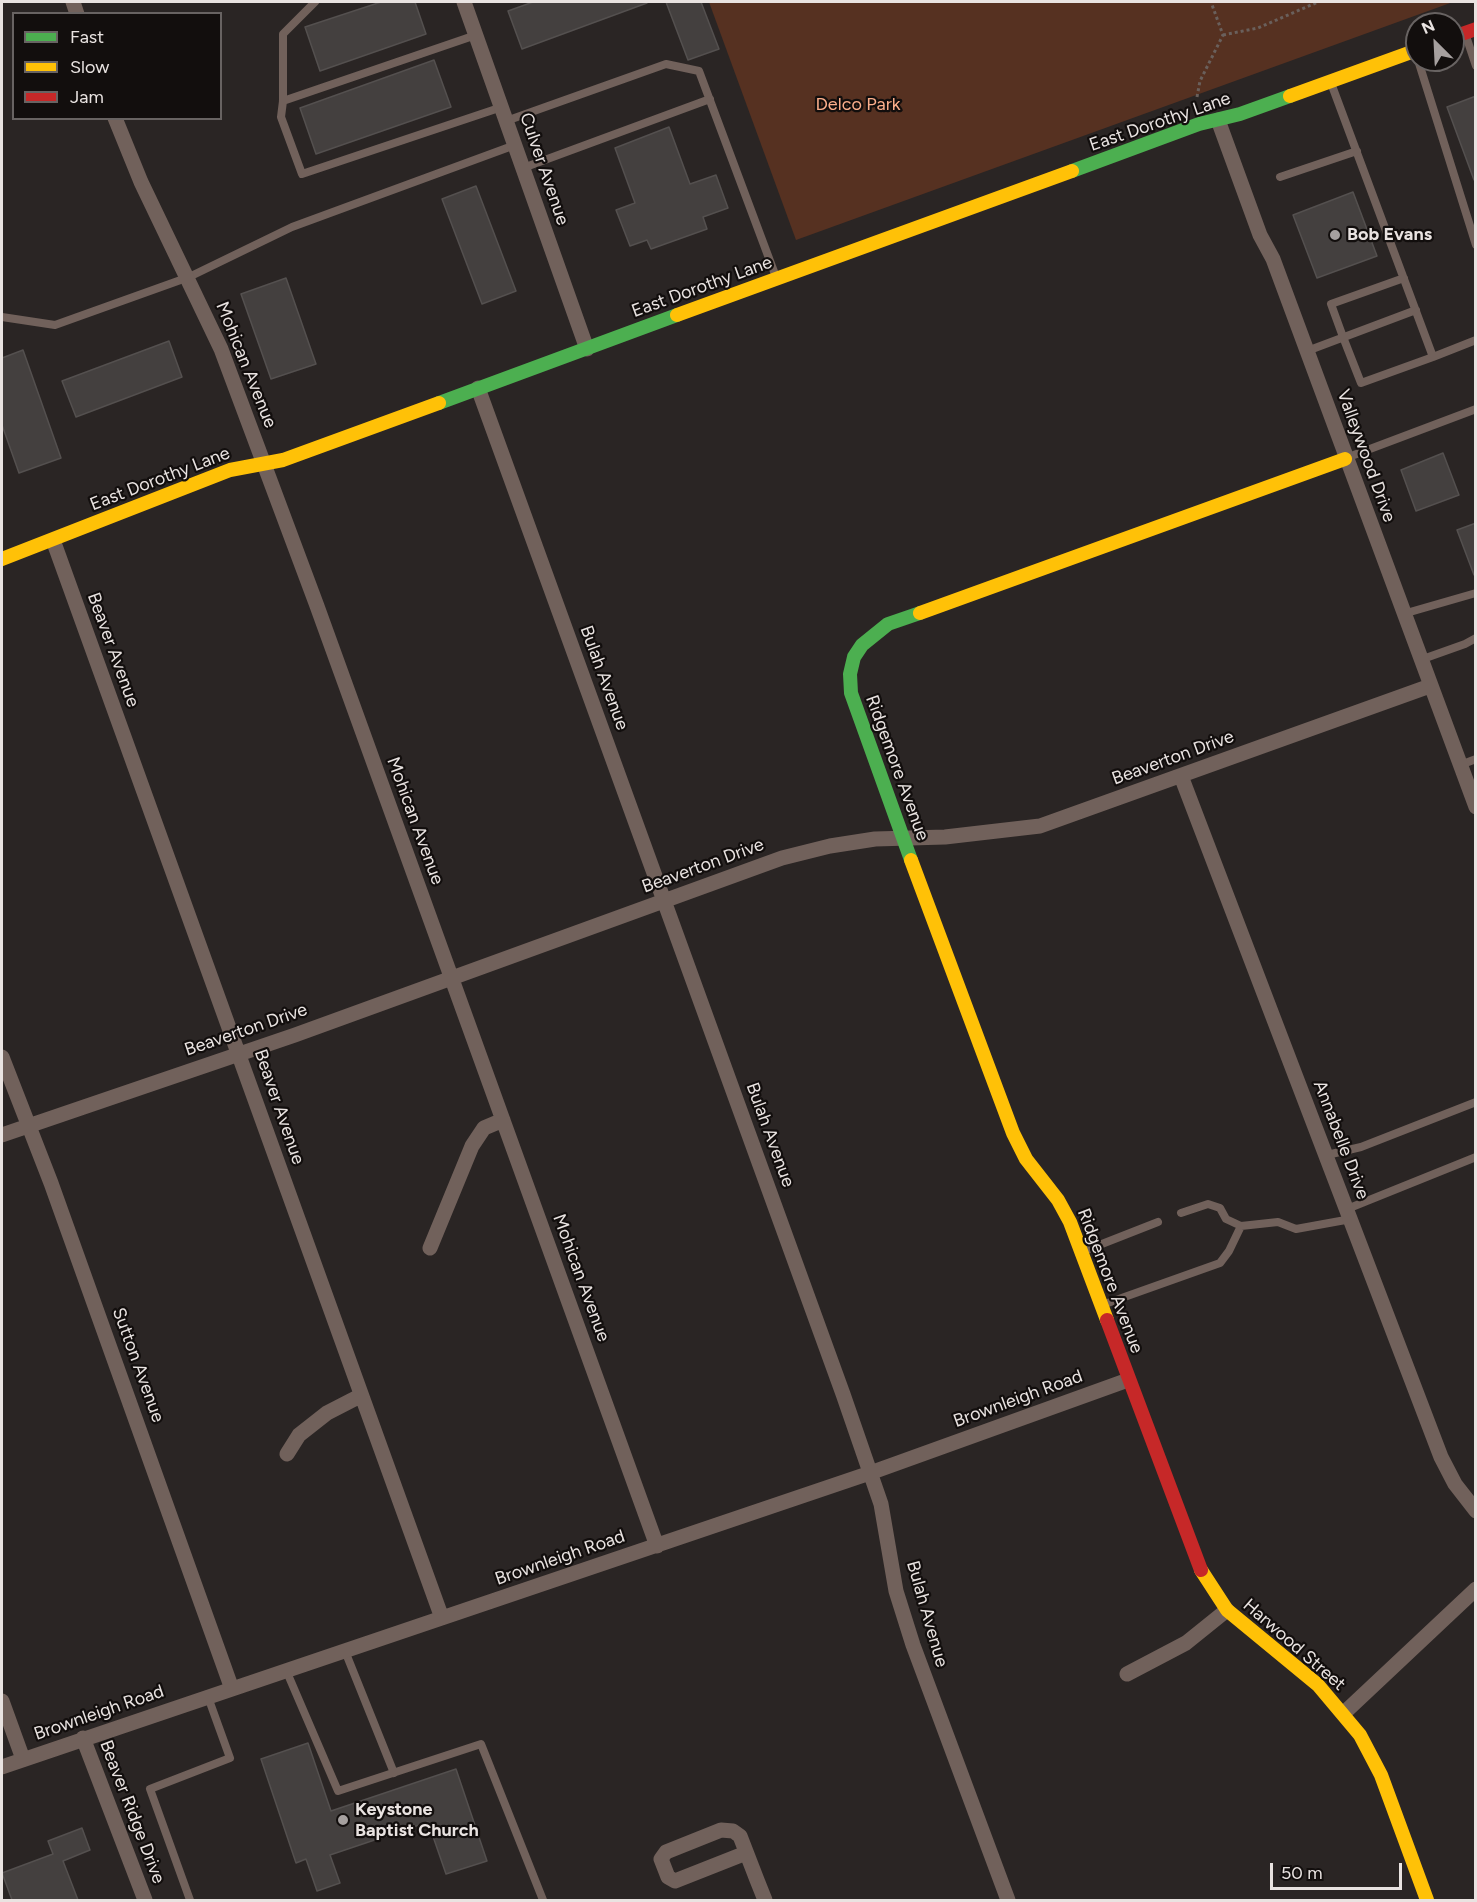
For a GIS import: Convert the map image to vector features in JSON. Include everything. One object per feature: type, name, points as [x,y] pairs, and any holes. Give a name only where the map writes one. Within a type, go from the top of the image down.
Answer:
[{"type":"street","name":"Culver Avenue","points":[[464,2],[587,349]]},
{"type":"street","name":"East Dorothy Lane","points":[[2,559],[230,471],[283,460],[370,430],[776,279],[1218,120],[1405,59]]},
{"type":"street","name":"Mohican Avenue","points":[[116,120],[141,182],[189,277],[221,349],[657,1546]]},
{"type":"street","name":"Valleywood Drive","points":[[1218,120],[1476,807]]},
{"type":"street","name":"Bulah Avenue","points":[[478,388],[881,1504],[896,1591],[913,1645],[1008,1900]]},
{"type":"street","name":"Ridgemore Avenue","points":[[1128,1380],[1070,1222],[1058,1200],[1026,1159],[1013,1133],[902,837],[851,693],[850,674],[854,657],[874,633],[888,624],[1345,459]]},
{"type":"street","name":"Beaver Avenue","points":[[53,540],[442,1618]]},
{"type":"street","name":"Beaverton Drive","points":[[2,1135],[295,1035],[664,900],[792,856],[830,846],[902,837],[974,835],[1040,826],[1430,686]]},
{"type":"street","name":"Annabelle Drive","points":[[1181,777],[1441,1457],[1455,1484],[1476,1512]]},
{"type":"street","name":"Sutton Avenue","points":[[2,1057],[27,1127],[31,1130],[55,1194],[232,1689]]},
{"type":"street","points":[[430,1248],[472,1146],[484,1128],[503,1120]]},
{"type":"street","name":"Brownleigh Road","points":[[2,1767],[870,1473],[1128,1380]]},
{"type":"street","name":"Harwood Street","points":[[1128,1380],[1202,1573],[1227,1611],[1318,1685],[1344,1713],[1381,1775],[1427,1900]]},
{"type":"street","points":[[287,1454],[299,1435],[327,1413],[360,1396]]},
{"type":"street","points":[[1344,1713],[1476,1589]]},
{"type":"street","points":[[1127,1674],[1186,1643],[1227,1611]]},
{"type":"street","points":[[2,1701],[23,1759]]},
{"type":"street","name":"Beaver Ridge Drive","points":[[83,1738],[145,1900]]},
{"type":"street","points":[[746,1853],[675,1881],[668,1877],[661,1859],[666,1852],[721,1830],[733,1831],[740,1836],[765,1900]]},
{"type":"lane","points":[[315,2],[283,34],[284,101],[281,117],[302,174],[666,64],[699,70],[776,279]]},
{"type":"lane","points":[[284,101],[476,35]]},
{"type":"lane","points":[[1465,36],[1476,66]]},
{"type":"lane","points":[[1422,72],[1476,245]]},
{"type":"lane","points":[[1331,82],[1433,357]]},
{"type":"lane","points":[[523,168],[710,99]]},
{"type":"lane","points":[[2,317],[55,325],[189,277],[292,227],[515,145]]},
{"type":"lane","points":[[1280,177],[1357,151]]},
{"type":"lane","points":[[1404,278],[1331,304],[1361,383],[1476,340]]},
{"type":"lane","points":[[1306,351],[1416,310]]},
{"type":"lane","points":[[1345,459],[1476,409]]},
{"type":"lane","points":[[1403,614],[1476,593]]},
{"type":"lane","points":[[1420,660],[1466,644],[1476,638]]},
{"type":"lane","points":[[1460,765],[1476,759]]},
{"type":"lane","points":[[1327,1155],[1361,1147],[1476,1102]]},
{"type":"lane","points":[[1181,1213],[1208,1204],[1220,1208],[1227,1219],[1241,1226],[1278,1222],[1296,1229],[1349,1214],[1476,1157]]},
{"type":"lane","points":[[1081,1252],[1158,1222]]},
{"type":"lane","points":[[1101,1305],[1220,1263],[1229,1251],[1241,1226]]},
{"type":"lane","points":[[345,1651],[394,1773]]},
{"type":"lane","points":[[286,1670],[338,1791],[481,1744],[543,1900]]},
{"type":"lane","points":[[189,1900],[150,1789],[230,1758],[208,1696]]},
{"type":"path","points":[[1197,97],[1200,81],[1223,35],[1211,2]]},
{"type":"path","points":[[1223,35],[1258,28],[1318,2]]},
{"type":"green space","name":"Delco Park","points":[[709,2],[1453,2],[1425,12],[1405,12],[1405,19],[796,240]]},
{"type":"building","points":[[381,2],[415,2],[426,34],[320,71],[305,27]]},
{"type":"building","points":[[533,2],[647,3],[522,49],[508,11]]},
{"type":"building","points":[[666,2],[701,2],[719,49],[688,60]]},
{"type":"building","points":[[434,60],[451,107],[316,154],[300,108]]},
{"type":"building","points":[[1476,96],[1476,180],[1474,180],[1447,107]]},
{"type":"building","points":[[669,127],[690,184],[716,175],[728,208],[703,217],[707,229],[651,249],[647,240],[630,246],[616,210],[635,203],[615,148]]},
{"type":"building","points":[[476,186],[516,291],[482,304],[442,199]]},
{"type":"building","name":"Bob Evans","points":[[1353,192],[1377,256],[1317,278],[1293,215]]},
{"type":"building","points":[[286,278],[316,364],[271,379],[241,294]]},
{"type":"building","points":[[169,341],[182,377],[76,417],[62,381]]},
{"type":"building","points":[[23,350],[61,458],[19,473],[2,425],[2,358]]},
{"type":"building","points":[[1443,453],[1459,495],[1416,511],[1401,470]]},
{"type":"building","points":[[1476,523],[1476,575],[1474,575],[1457,530]]},
{"type":"building","name":"Keystone Baptist Church","points":[[308,1743],[331,1811],[456,1769],[487,1861],[446,1874],[428,1822],[330,1855],[340,1883],[317,1891],[306,1859],[296,1863],[261,1759]]},
{"type":"building","points":[[82,1828],[90,1850],[63,1861],[78,1900],[12,1900],[2,1873],[53,1854],[48,1841]]},
{"type":"traffic: fast","points":[[1072,171],[1199,124],[1240,114],[1290,96]]},
{"type":"traffic: fast","points":[[439,403],[677,315]]},
{"type":"traffic: fast","points":[[911,860],[851,693],[850,674],[854,657],[862,645],[888,624],[920,613]]},
{"type":"traffic: slow","points":[[1290,96],[1405,54]]},
{"type":"traffic: slow","points":[[677,315],[1072,171]]},
{"type":"traffic: slow","points":[[2,559],[230,470],[283,460],[439,403]]},
{"type":"traffic: slow","points":[[920,613],[1345,459]]},
{"type":"traffic: slow","points":[[911,860],[1013,1133],[1026,1159],[1058,1200],[1070,1222],[1107,1320]]},
{"type":"traffic: slow","points":[[1201,1570],[1227,1610],[1318,1685],[1360,1735],[1381,1775],[1427,1900]]},
{"type":"traffic: jam","points":[[1465,33],[1476,29]]},
{"type":"traffic: jam","points":[[1107,1320],[1201,1570]]},
{"type":"place","name":"Bob Evans","points":[[1335,235]]},
{"type":"place","name":"Keystone Baptist Church","points":[[343,1820]]}]
